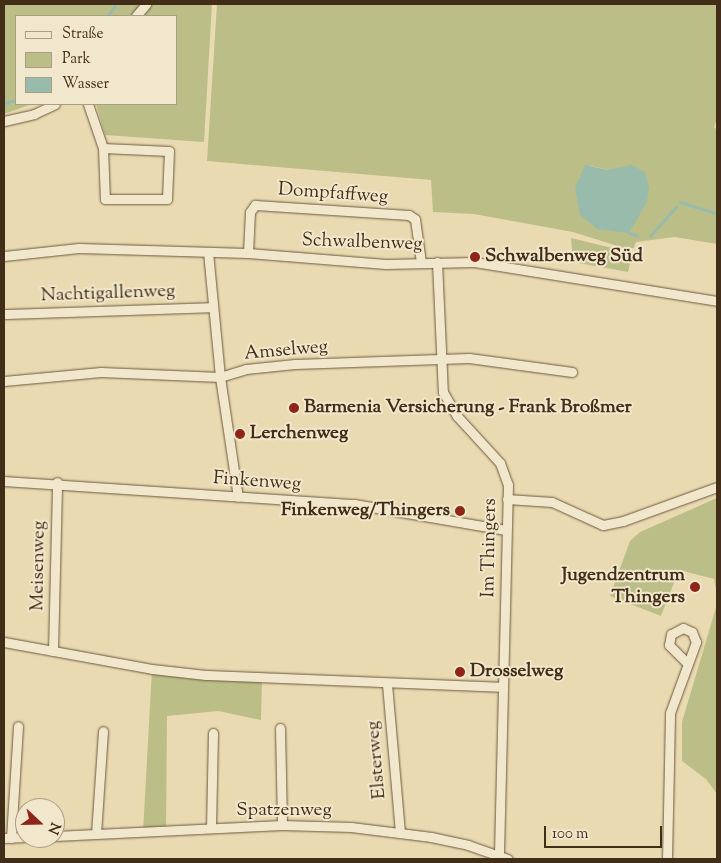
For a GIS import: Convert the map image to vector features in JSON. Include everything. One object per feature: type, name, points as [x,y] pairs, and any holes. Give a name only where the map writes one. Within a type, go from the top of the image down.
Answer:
[{"type":"street","points":[[137,15],[146,4]]},
{"type":"street","points":[[4,122],[34,114],[53,105]]},
{"type":"street","points":[[88,105],[104,148],[105,199],[167,199],[169,152],[104,148]]},
{"type":"street","name":"Dompfaffweg","points":[[248,253],[250,212],[255,205],[409,215],[415,219],[421,262]]},
{"type":"street","name":"Schwalbenweg","points":[[4,256],[80,248],[248,253],[386,264],[474,262],[717,301]]},
{"type":"street","points":[[208,252],[220,377],[238,497]]},
{"type":"street","name":"Im Thingers","points":[[437,262],[443,392],[448,405],[500,463],[508,485],[501,687],[498,856]]},
{"type":"street","name":"Nachtigallenweg","points":[[4,314],[212,307]]},
{"type":"street","name":"Amselweg","points":[[4,380],[102,372],[220,377],[246,369],[295,364],[441,361],[469,358],[507,361],[572,372]]},
{"type":"street","name":"Finkenweg","points":[[4,481],[57,482],[391,508],[506,530]]},
{"type":"street","name":"Meisenweg","points":[[53,651],[57,482]]},
{"type":"street","points":[[507,499],[552,502],[593,522],[614,524],[717,487]]},
{"type":"street","points":[[4,642],[152,669],[206,675],[387,684],[501,687]]},
{"type":"street","points":[[667,859],[670,713],[687,663]]},
{"type":"street","name":"Elsterweg","points":[[387,684],[400,832]]},
{"type":"street","points":[[7,838],[18,726]]},
{"type":"street","points":[[280,728],[282,825]]},
{"type":"street","points":[[96,834],[102,731]]},
{"type":"street","points":[[211,828],[213,733]]},
{"type":"street","name":"Spatzenweg","points":[[65,836],[282,825],[400,832],[468,845],[508,859]]},
{"type":"green space","points":[[4,4],[212,4],[204,142],[105,135],[96,105],[178,105],[178,15],[15,15],[15,105],[29,105],[4,114]]},
{"type":"green space","points":[[217,4],[717,4],[717,119],[714,127],[717,130],[717,244],[675,237],[636,242],[634,248],[624,248],[573,232],[474,214],[433,212],[431,180],[207,161]],"holes":[[[591,166],[608,170],[575,188]]]},
{"type":"green space","points":[[571,238],[633,253],[628,272],[573,262]]},
{"type":"green space","points":[[717,498],[717,594],[714,579],[679,570],[661,616],[610,596],[630,541],[640,532]]},
{"type":"green space","points":[[717,604],[717,794],[706,779],[682,761],[682,722]]},
{"type":"green space","points":[[152,669],[262,678],[261,720],[218,711],[167,716],[166,830],[143,832]]},
{"type":"water","points":[[585,165],[608,170],[631,165],[645,172],[649,188],[647,202],[629,233],[597,229],[580,215],[575,188]]},
{"type":"waterway","points":[[109,15],[116,4]]},
{"type":"waterway","points":[[4,103],[15,100]]},
{"type":"waterway","points":[[680,202],[717,213]]},
{"type":"waterway","points":[[650,236],[676,207]]},
{"type":"waterway","points":[[629,233],[638,236]]},
{"type":"place","name":"Schwalbenweg Süd","points":[[475,257]]},
{"type":"place","name":"Barmenia Versicherung - Frank Broßmer","points":[[294,408]]},
{"type":"place","name":"Lerchenweg","points":[[240,434]]},
{"type":"place","name":"Finkenweg/Thingers","points":[[460,511]]},
{"type":"place","name":"Jugendzentrum Thingers","points":[[695,587]]},
{"type":"place","name":"Drosselweg","points":[[460,672]]}]
